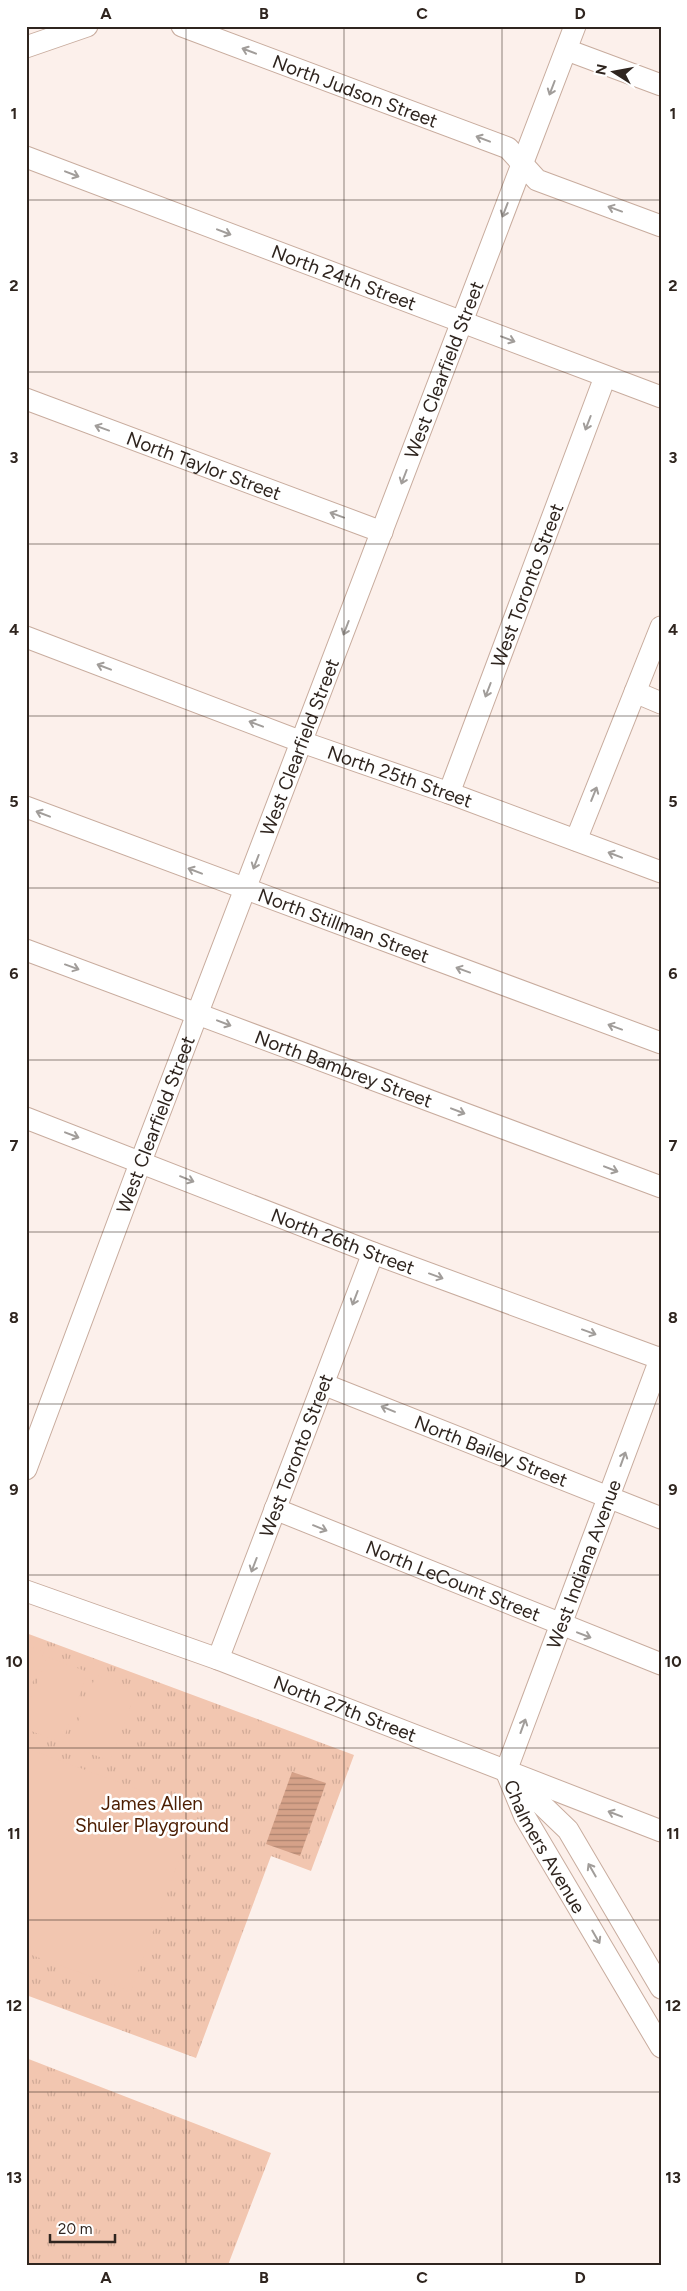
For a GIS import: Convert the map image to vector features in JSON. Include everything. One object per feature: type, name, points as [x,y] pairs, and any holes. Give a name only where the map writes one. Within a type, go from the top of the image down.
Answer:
[{"type":"street","points":[[26,47],[87,26]]},
{"type":"street","name":"North Judson Street","points":[[182,26],[508,148],[537,180],[661,226]]},
{"type":"street","name":"West Clearfield Street","points":[[26,1469],[141,1161],[576,26]]},
{"type":"street","points":[[567,50],[661,85]]},
{"type":"street","name":"North 24th Street","points":[[26,157],[463,321],[661,398]]},
{"type":"street","name":"West Toronto Street","points":[[449,793],[606,377]]},
{"type":"street","name":"North Taylor Street","points":[[26,399],[382,532]]},
{"type":"street","points":[[576,840],[661,627]]},
{"type":"street","name":"North 25th Street","points":[[26,637],[302,742],[449,793],[661,872]]},
{"type":"street","points":[[635,692],[661,703]]},
{"type":"street","name":"North Stillman Street","points":[[26,807],[661,1044]]},
{"type":"street","name":"North Bambrey Street","points":[[26,950],[661,1187]]},
{"type":"street","name":"North 26th Street","points":[[26,1118],[141,1161],[373,1253],[661,1358]]},
{"type":"street","name":"West Toronto Street","points":[[218,1659],[373,1253]]},
{"type":"street","name":"West Indiana Avenue","points":[[506,1771],[661,1358]]},
{"type":"street","name":"North Bailey Street","points":[[323,1384],[661,1518]]},
{"type":"street","name":"North LeCount Street","points":[[275,1509],[661,1664]]},
{"type":"street","name":"North 27th Street","points":[[26,1591],[218,1659],[661,1831]]},
{"type":"street","name":"Chalmers Avenue","points":[[506,1771],[568,1830],[661,1988]]},
{"type":"street","name":"Chalmers Avenue","points":[[506,1771],[525,1817],[661,2047]]},
{"type":"green space","name":"James Allen Shuler Playground","points":[[26,1633],[354,1755],[311,1871],[271,1856],[196,2058],[26,1995]]},
{"type":"green space","points":[[26,1645],[44,1652],[30,1689],[26,1687]]},
{"type":"green space","points":[[47,1657],[88,1672],[62,1743],[26,1729],[26,1711]]},
{"type":"green space","points":[[96,1675],[137,1690],[110,1761],[69,1745]]},
{"type":"green space","points":[[26,1748],[197,1811],[131,1991],[26,1953]]},
{"type":"green space","points":[[26,2058],[271,2153],[228,2265],[26,2265]]},
{"type":"shaded area","points":[[292,1772],[326,1783],[300,1856],[266,1844]]}]
